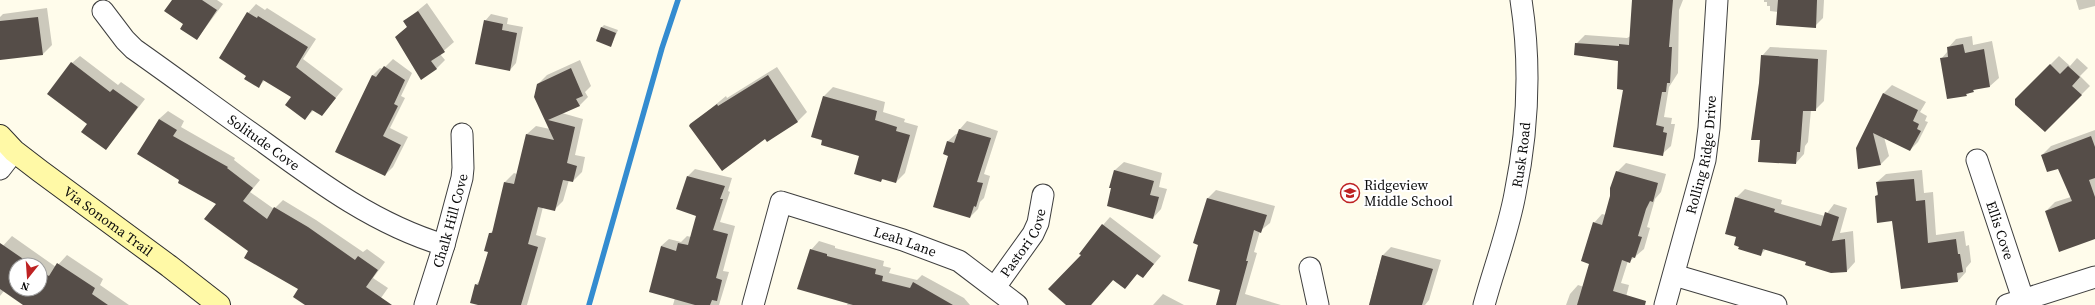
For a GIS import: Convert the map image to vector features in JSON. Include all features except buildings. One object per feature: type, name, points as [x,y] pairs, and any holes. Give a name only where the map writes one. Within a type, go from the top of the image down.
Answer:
[{"type":"street","name":"Rusk Road","points":[[1484,305],[1501,251],[1516,194],[1523,148],[1527,100],[1527,53],[1521,0]]},
{"type":"street","name":"Rolling Ridge Drive","points":[[1665,305],[1705,160],[1709,128],[1718,0]]},
{"type":"street","name":"Solitude Cove","points":[[103,11],[125,40],[134,49],[328,189],[376,217],[420,238],[444,245]]},
{"type":"street","name":"Chalk Hill Cove","points":[[425,305],[444,245],[463,168],[462,134]]},
{"type":"street","points":[[0,169],[7,143]]},
{"type":"street","name":"Via Sonoma Trail","points":[[7,143],[218,305]]},
{"type":"street","name":"Ellis Cove","points":[[1977,160],[2018,303]]},
{"type":"street","name":"Pastori Cove","points":[[995,287],[1033,234],[1038,223],[1043,196]]},
{"type":"street","name":"Leah Lane","points":[[753,305],[781,202],[903,240],[959,261],[1017,305]]},
{"type":"street","points":[[1310,268],[1318,305]]},
{"type":"street","points":[[1674,275],[1776,305]]},
{"type":"street","points":[[2018,303],[2095,277]]},
{"type":"waterway","points":[[589,305],[662,48],[678,0]]},
{"type":"place","name":"Ridgeview Middle School","points":[[1350,193]]}]
